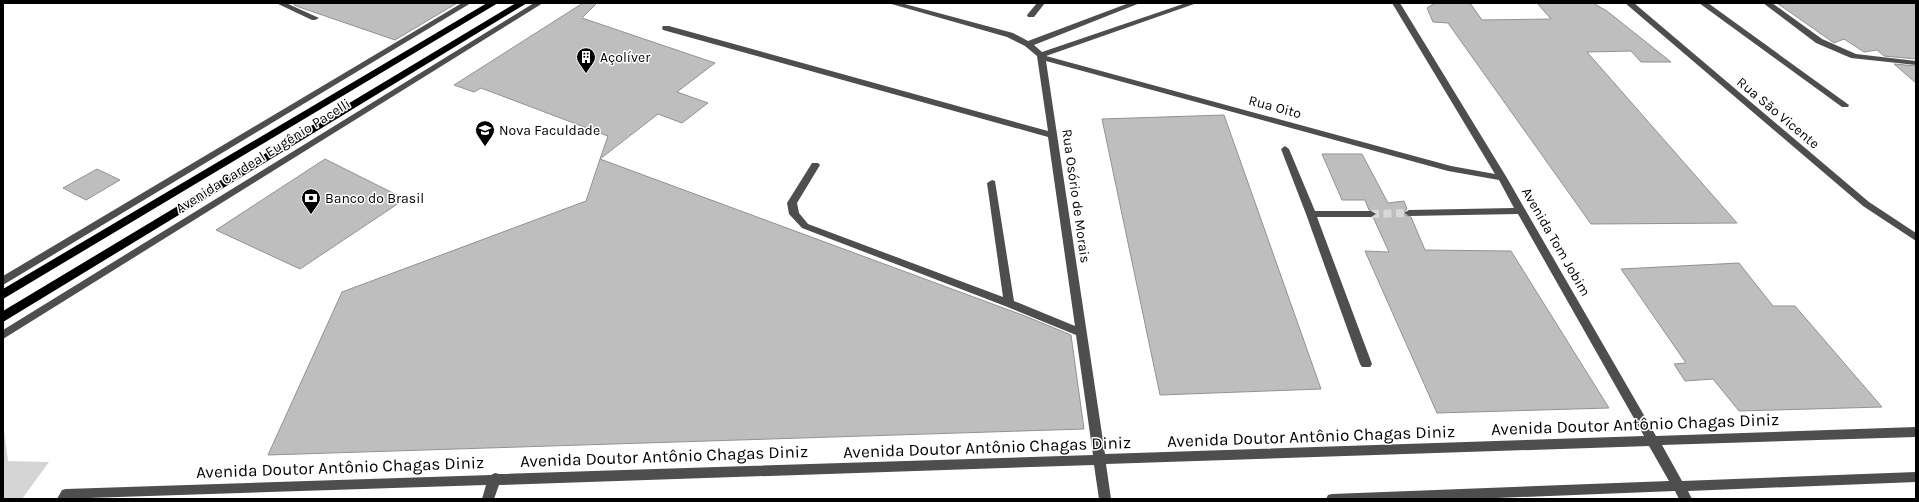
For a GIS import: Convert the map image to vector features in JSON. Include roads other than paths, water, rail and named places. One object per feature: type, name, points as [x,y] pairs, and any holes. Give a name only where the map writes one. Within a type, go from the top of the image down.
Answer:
[{"type":"highway","name":"Avenida Cardeal Eugênio Pacelli","points":[[3,295],[493,3]]},
{"type":"highway","name":"Avenida Cardeal Eugênio Pacelli","points":[[3,317],[522,3]]},
{"type":"street","points":[[280,3],[315,18]]},
{"type":"street","name":"Avenida Cardeal Eugênio Pacelli","points":[[3,281],[466,3]]},
{"type":"street","name":"Avenida Cardeal Eugênio Pacelli","points":[[3,335],[539,3]]},
{"type":"street","points":[[892,3],[1010,35],[1028,44],[1041,56],[1194,3]]},
{"type":"street","points":[[1031,15],[1040,3]]},
{"type":"street","points":[[1028,44],[1136,3]]},
{"type":"street","name":"Avenida Tom Jobim","points":[[1396,3],[1522,211],[1686,499]]},
{"type":"street","name":"Rua São Vicente","points":[[1628,3],[1866,204],[1916,238]]},
{"type":"street","points":[[1703,3],[1845,105]]},
{"type":"street","points":[[1767,3],[1819,41],[1854,56],[1916,63]]},
{"type":"street","points":[[666,28],[1052,135]]},
{"type":"street","name":"Rua Osório de Morais","points":[[1041,56],[1105,499]]},
{"type":"street","name":"Rua Oito","points":[[1041,56],[1451,169],[1502,178]]},
{"type":"street","points":[[1285,150],[1311,214],[1366,364]]},
{"type":"street","points":[[815,165],[792,203],[794,214],[805,226],[1010,303],[1082,333]]},
{"type":"street","points":[[992,183],[1010,303]]},
{"type":"street","points":[[1409,213],[1522,211]]},
{"type":"street","points":[[1311,214],[1371,214]]},
{"type":"street","name":"Avenida Doutor Antônio Chagas Diniz","points":[[63,499],[66,494],[496,478],[1100,460],[1916,432]]},
{"type":"street","points":[[1332,499],[1916,477]]},
{"type":"street","points":[[488,499],[496,478]]},
{"type":"tunnel","points":[[1371,214],[1409,213]]},
{"type":"place","name":"Açolíver","points":[[586,74]]},
{"type":"place","name":"Nova Faculdade","points":[[485,147]]},
{"type":"place","name":"Banco do Brasil","points":[[311,215]]}]
